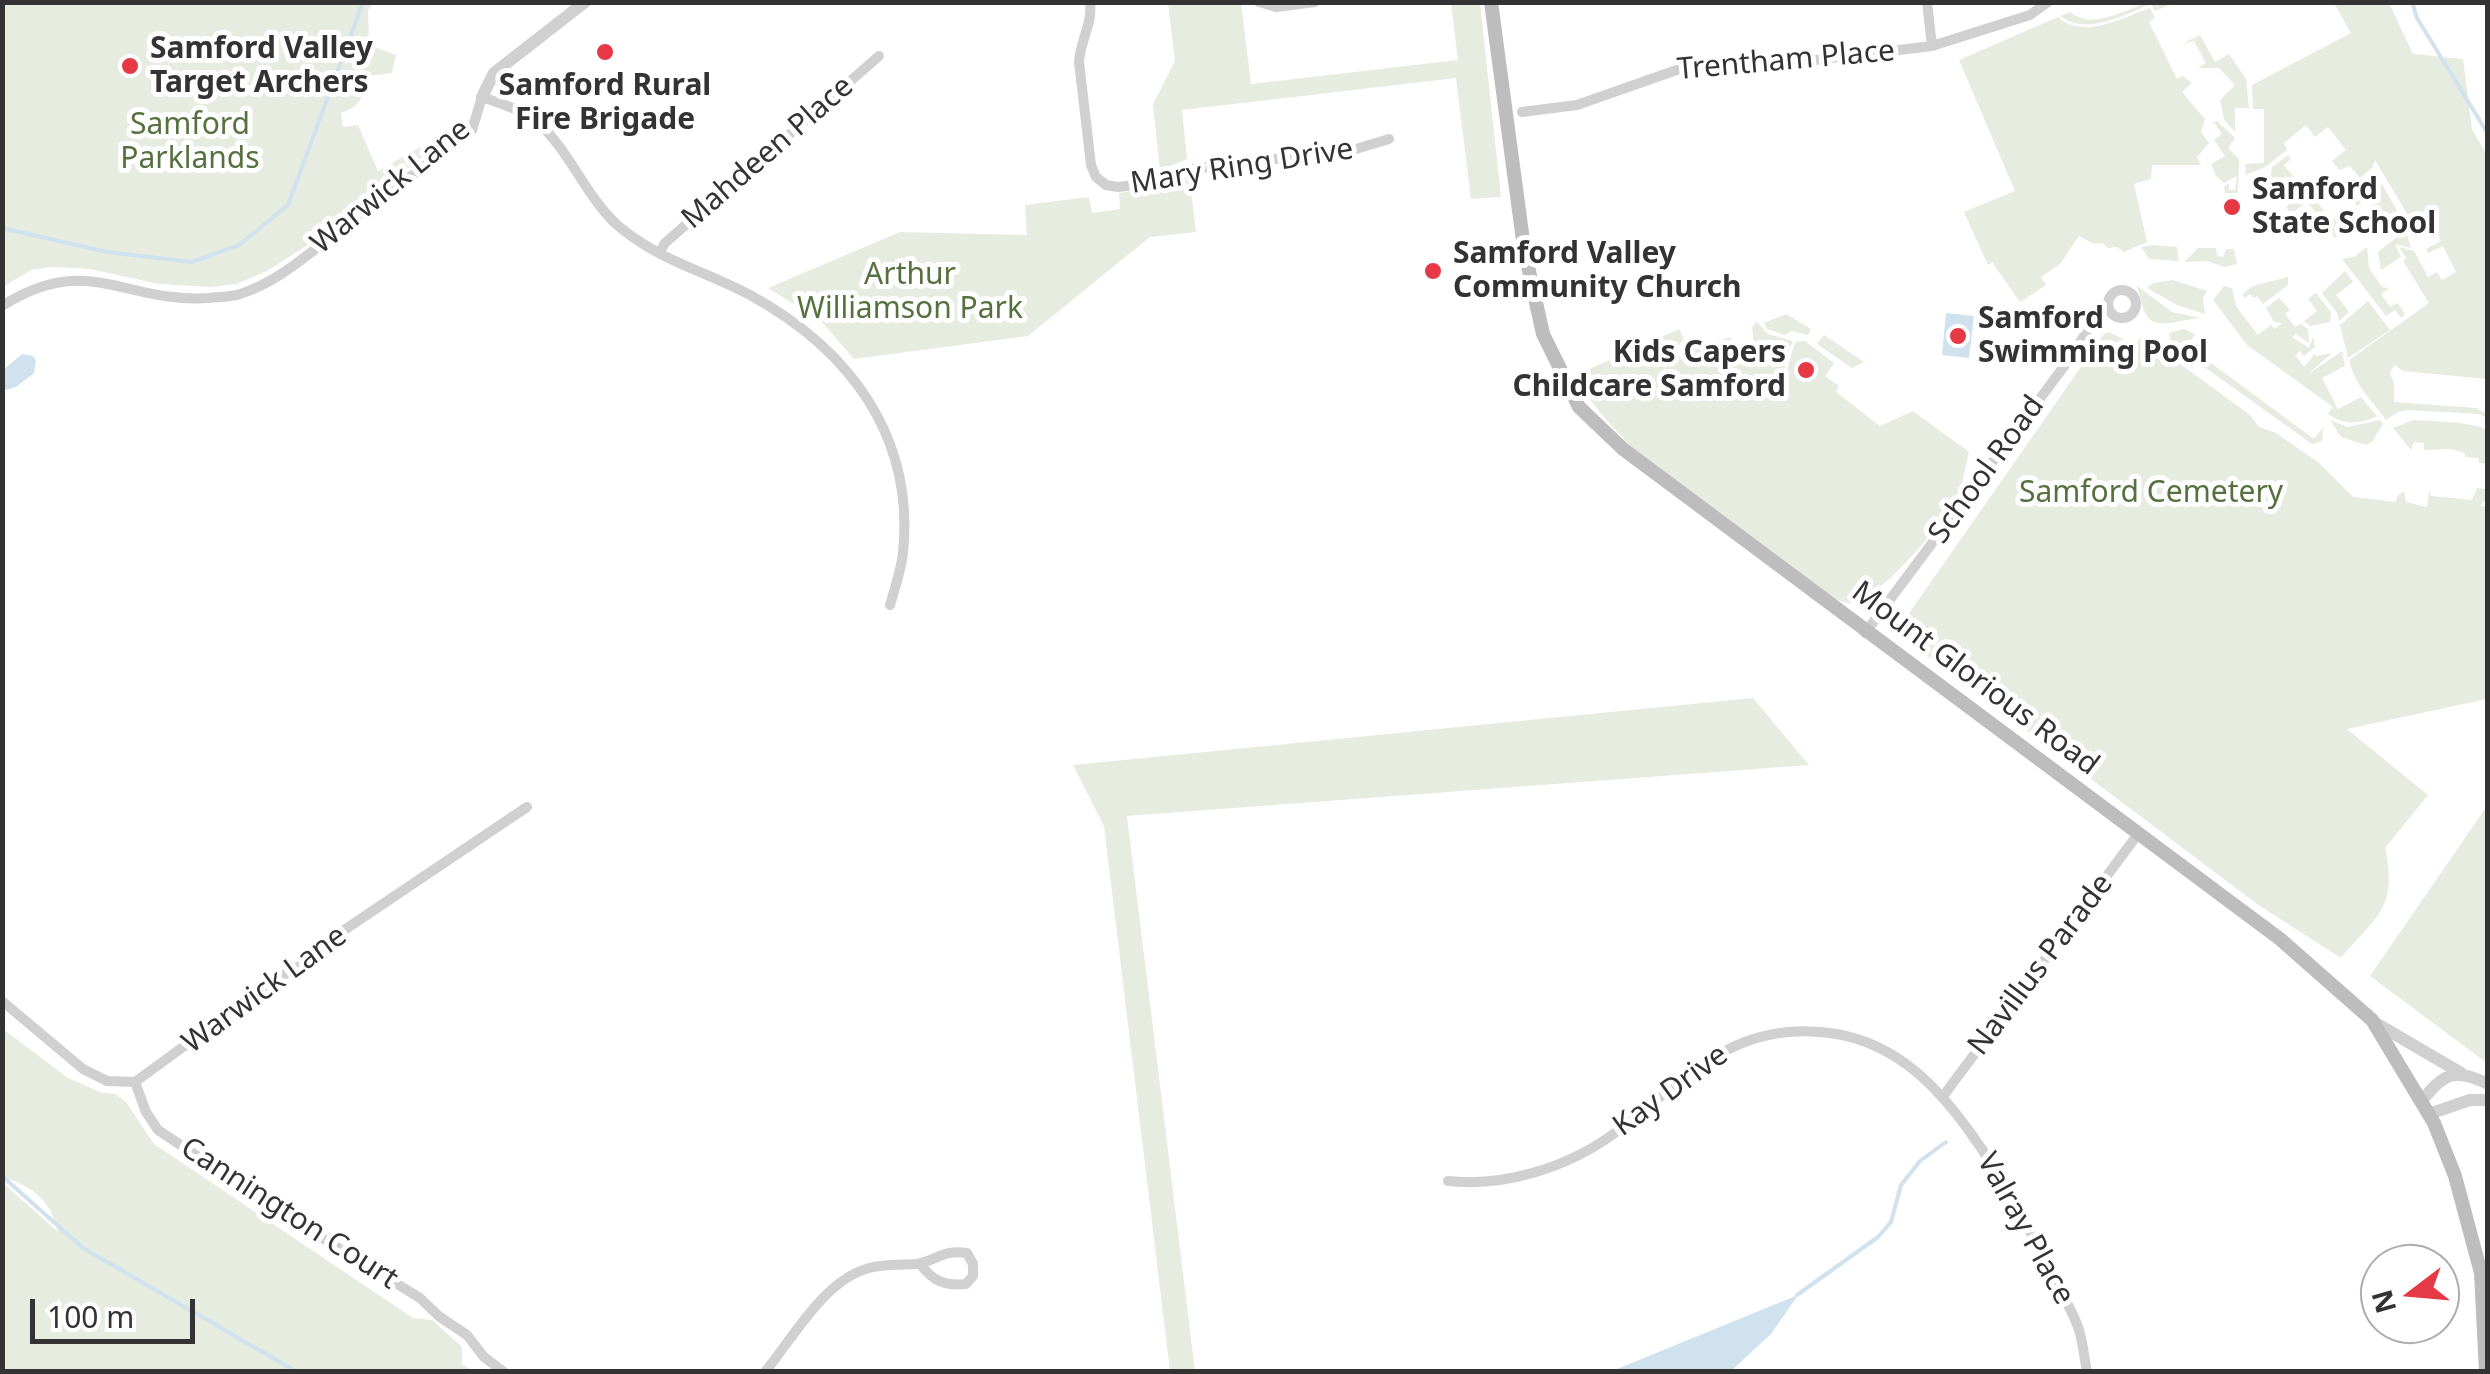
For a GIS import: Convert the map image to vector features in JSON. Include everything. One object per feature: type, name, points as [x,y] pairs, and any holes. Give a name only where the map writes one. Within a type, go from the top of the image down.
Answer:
[{"type":"main road","name":"Mount Glorious Road","points":[[1491,2],[1524,248],[1543,334],[1579,407],[1623,449],[1865,633],[2280,939],[2372,1020],[2425,1108],[2455,1176],[2480,1274],[2486,1372]]},
{"type":"street","name":"Mary Ring Drive","points":[[1090,2],[1092,17],[1080,46],[1079,62],[1091,165],[1096,177],[1106,185],[1160,182],[1193,169],[1356,149],[1389,139]]},
{"type":"street","points":[[1259,2],[1268,6],[1315,2]]},
{"type":"street","points":[[1928,2],[1932,46]]},
{"type":"street","name":"Trentham Place","points":[[1522,112],[1576,105],[1690,65],[1798,62],[1932,46],[2030,15],[2048,2]]},
{"type":"street","points":[[582,3],[494,73],[482,97],[521,110],[540,124],[618,226],[677,264],[744,292],[810,332],[862,388],[886,432],[905,517],[903,558],[890,605]]},
{"type":"street","name":"Mahdeen Place","points":[[659,254],[664,243],[879,56]]},
{"type":"street","name":"Warwick Lane","points":[[2,306],[26,291],[82,279],[178,300],[237,296],[275,279],[472,130],[482,97]]},
{"type":"street","name":"School Road","points":[[1865,633],[2093,322],[2108,308]]},
{"type":"street","name":"Warwick Lane","points":[[135,1082],[276,978],[300,966],[322,945],[527,807]]},
{"type":"street","name":"Navillus Parade","points":[[1944,1094],[2138,834]]},
{"type":"street","points":[[2,1001],[82,1069],[107,1081],[135,1082]]},
{"type":"street","points":[[2372,1020],[2461,1074],[2488,1084]]},
{"type":"street","name":"Kay Drive","points":[[1448,1181],[1520,1177],[1572,1159],[1610,1136],[1683,1076],[1723,1050],[1776,1032],[1811,1030],[1877,1045],[1944,1094]]},
{"type":"street","points":[[2425,1108],[2439,1079],[2461,1074]]},
{"type":"street","name":"Cannington Court","points":[[135,1082],[146,1112],[158,1130],[301,1226],[420,1298],[467,1335],[484,1358],[504,1372]]},
{"type":"street","name":"Valray Place","points":[[1944,1094],[1992,1163],[2026,1222],[2078,1328],[2088,1372]]},
{"type":"street","points":[[2425,1108],[2488,1100]]},
{"type":"street","points":[[766,1372],[826,1296],[864,1269],[892,1263],[920,1264],[940,1254],[966,1253],[973,1264],[973,1276],[966,1284],[950,1286],[928,1275],[920,1264]]},
{"type":"green space","name":"Samford Parklands","points":[[2,3],[373,3],[368,10],[369,45],[396,55],[392,73],[368,76],[361,100],[341,113],[343,127],[358,125],[378,171],[472,118],[317,239],[267,271],[236,284],[159,284],[90,269],[52,267],[31,270],[3,287]]},
{"type":"green space","points":[[1168,3],[1241,3],[1251,84],[1458,60],[1451,3],[1480,3],[1501,197],[1471,199],[1456,78],[1182,110],[1187,159],[1160,170],[1153,104],[1175,61]]},
{"type":"green space","points":[[2146,3],[2173,3],[2155,11],[2151,4],[2093,24],[2071,22],[2060,16],[2070,12],[2097,19]]},
{"type":"green space","points":[[2334,3],[2389,3],[2413,54],[2463,59],[2472,129],[2487,155],[2487,379],[2403,371],[2395,365],[2390,373],[2394,402],[2476,408],[2487,418],[2480,414],[2409,410],[2386,420],[2355,378],[2349,360],[2429,303],[2403,261],[2406,258],[2399,247],[2414,251],[2428,277],[2437,272],[2442,280],[2456,272],[2443,246],[2428,253],[2426,249],[2441,241],[2428,215],[2412,222],[2375,160],[2360,178],[2350,166],[2339,170],[2332,161],[2346,150],[2328,127],[2315,137],[2306,125],[2284,143],[2287,150],[2265,167],[2246,175],[2245,164],[2264,163],[2264,109],[2253,109],[2252,85],[2351,33]]},
{"type":"green space","points":[[2150,8],[2155,18],[2149,22],[2177,79],[2183,76],[2192,83],[2182,92],[2205,119],[2201,132],[2209,143],[2197,157],[2201,165],[2152,165],[2151,179],[2134,184],[2147,242],[2124,252],[2079,236],[2060,264],[2041,277],[2046,285],[2020,302],[1992,262],[1988,265],[1964,212],[2015,191],[1959,60],[2058,17],[2068,24],[2091,27]]},
{"type":"green space","points":[[2200,35],[2215,62],[2229,54],[2246,79],[2249,108],[2235,108],[2235,132],[2224,119],[2220,100],[2235,85],[2219,68],[2198,68],[2206,63],[2194,41],[2182,44]]},
{"type":"green space","points":[[2214,122],[2235,138],[2228,148],[2239,159],[2238,193],[2225,193],[2224,187],[2229,183],[2229,190],[2235,190],[2237,176],[2224,183],[2211,164],[2225,156],[2214,140],[2222,134]]},
{"type":"green space","points":[[2288,155],[2291,159],[2284,165],[2305,191],[2315,184],[2323,195],[2316,201],[2326,213],[2320,218],[2307,202],[2291,214],[2286,207],[2300,195],[2286,176],[2269,188],[2272,167]]},
{"type":"green space","points":[[2375,172],[2402,219],[2411,248],[2395,244],[2401,257],[2381,270],[2378,252],[2397,237],[2367,198],[2357,206],[2348,195]]},
{"type":"green space","name":"Arthur Williamson Park","points":[[1189,175],[1196,232],[1150,237],[1028,336],[854,359],[821,321],[768,288],[900,232],[1027,235],[1025,205],[1089,197],[1092,213],[1120,209],[1119,193],[1172,185]]},
{"type":"green space","points":[[2342,213],[2352,224],[2335,238],[2322,221]]},
{"type":"green space","points":[[2141,247],[2177,247],[2179,261],[2149,259]]},
{"type":"green space","points":[[2367,247],[2369,268],[2382,287],[2389,288],[2381,294],[2390,307],[2398,303],[2405,314],[2401,318],[2395,310],[2386,316],[2342,259],[2354,257]]},
{"type":"green space","points":[[2198,248],[2216,248],[2217,255],[2223,257],[2226,249],[2234,249],[2237,264],[2225,267],[2207,261],[2184,262]]},
{"type":"green space","points":[[2345,271],[2353,282],[2336,295],[2349,312],[2339,321],[2322,293]]},
{"type":"green space","points":[[2288,277],[2288,285],[2263,304],[2257,296],[2250,294],[2245,298],[2242,294],[2253,286]]},
{"type":"green space","points":[[2173,280],[2207,291],[2203,298],[2205,314],[2177,305],[2147,288],[2153,283]]},
{"type":"green space","points":[[2136,285],[2172,312],[2201,318],[2164,323],[2151,320]]},
{"type":"green space","points":[[2224,286],[2232,288],[2236,306],[2258,335],[2271,325],[2275,329],[2282,323],[2274,322],[2266,308],[2279,298],[2290,310],[2285,314],[2295,327],[2301,324],[2308,329],[2309,343],[2296,334],[2292,337],[2309,348],[2313,337],[2315,347],[2304,356],[2300,351],[2295,355],[2304,367],[2315,353],[2332,353],[2307,375],[2342,351],[2345,366],[2322,378],[2338,409],[2361,397],[2377,416],[2352,422],[2328,414],[2333,407],[2247,345],[2213,300]]},
{"type":"green space","points":[[2316,293],[2331,312],[2330,322],[2310,326],[2304,321],[2317,311],[2308,299]]},
{"type":"green space","points":[[2368,301],[2390,330],[2348,358],[2340,325]]},
{"type":"green space","points":[[1786,314],[1811,329],[1808,335],[1792,331],[1784,335],[1767,329],[1764,323]]},
{"type":"green space","points":[[1757,322],[1768,334],[1793,341],[1788,353],[1772,342],[1754,345],[1752,327]]},
{"type":"green space","points":[[1679,329],[1684,339],[1676,348],[1664,350],[1676,351],[1682,360],[1681,346],[1696,337],[1702,348],[1729,337],[1745,350],[1776,346],[1786,369],[1783,383],[1795,342],[1805,341],[1834,363],[1825,376],[1839,386],[1836,392],[1880,426],[1913,411],[1969,452],[1953,505],[1922,545],[1877,590],[1853,603],[1839,600],[1725,523],[1627,442],[1574,376]]},
{"type":"green space","points":[[2184,329],[2195,334],[2188,346],[2314,439],[2323,427],[2322,441],[2312,444],[2171,343],[2169,333]]},
{"type":"green space","name":"Samford Cemetery","points":[[2109,332],[2135,345],[2142,336],[2250,415],[2259,427],[2276,433],[2319,463],[2353,497],[2396,502],[2404,491],[2406,502],[2427,507],[2429,491],[2431,496],[2472,500],[2477,488],[2486,489],[2487,474],[2487,498],[2480,506],[2488,506],[2487,699],[2347,729],[2428,795],[2385,848],[2389,885],[2386,898],[2374,920],[2341,958],[2257,904],[1896,632]]},
{"type":"green space","points":[[1824,335],[1864,362],[1852,368],[1817,344]]},
{"type":"green space","points":[[2330,420],[2348,427],[2380,420],[2383,424],[2366,445],[2341,437]]},
{"type":"green space","points":[[2413,420],[2487,430],[2487,464],[2450,449],[2424,450],[2424,443],[2414,442],[2411,450],[2393,428]]},
{"type":"green space","points":[[1753,698],[1809,765],[1127,816],[1195,1371],[1170,1371],[1104,826],[1073,765]]},
{"type":"green space","points":[[2487,806],[2487,1063],[2370,976]]},
{"type":"green space","points":[[3,1029],[68,1078],[115,1094],[126,1102],[154,1144],[413,1318],[432,1320],[462,1347],[462,1364],[473,1371],[3,1371],[3,1183],[58,1232],[51,1211],[39,1196],[3,1177]]},
{"type":"water","name":"Samford Swimming Pool","points":[[1946,313],[1974,316],[1969,358],[1942,355]]},
{"type":"water","points":[[22,354],[33,356],[34,373],[6,390],[3,370]]},
{"type":"water","points":[[1798,1295],[1771,1334],[1731,1371],[1612,1371]]},
{"type":"waterway","points":[[2,228],[107,252],[192,262],[239,245],[288,205],[363,2]]},
{"type":"waterway","points":[[2412,2],[2417,18],[2488,134]]},
{"type":"waterway","points":[[1797,1295],[1878,1237],[1891,1222],[1901,1185],[1920,1161],[1946,1142]]},
{"type":"waterway","points":[[2,1176],[83,1248],[297,1372]]},
{"type":"place","name":"Samford Rural Fire Brigade","points":[[605,52]]},
{"type":"place","name":"Samford Valley Target Archers","points":[[130,66]]},
{"type":"place","name":"Samford State School","points":[[2232,207]]},
{"type":"place","name":"Samford Valley Community Church","points":[[1433,271]]},
{"type":"place","name":"Samford Swimming Pool","points":[[1958,336]]},
{"type":"place","name":"Kids Capers Childcare Samford","points":[[1806,370]]}]
